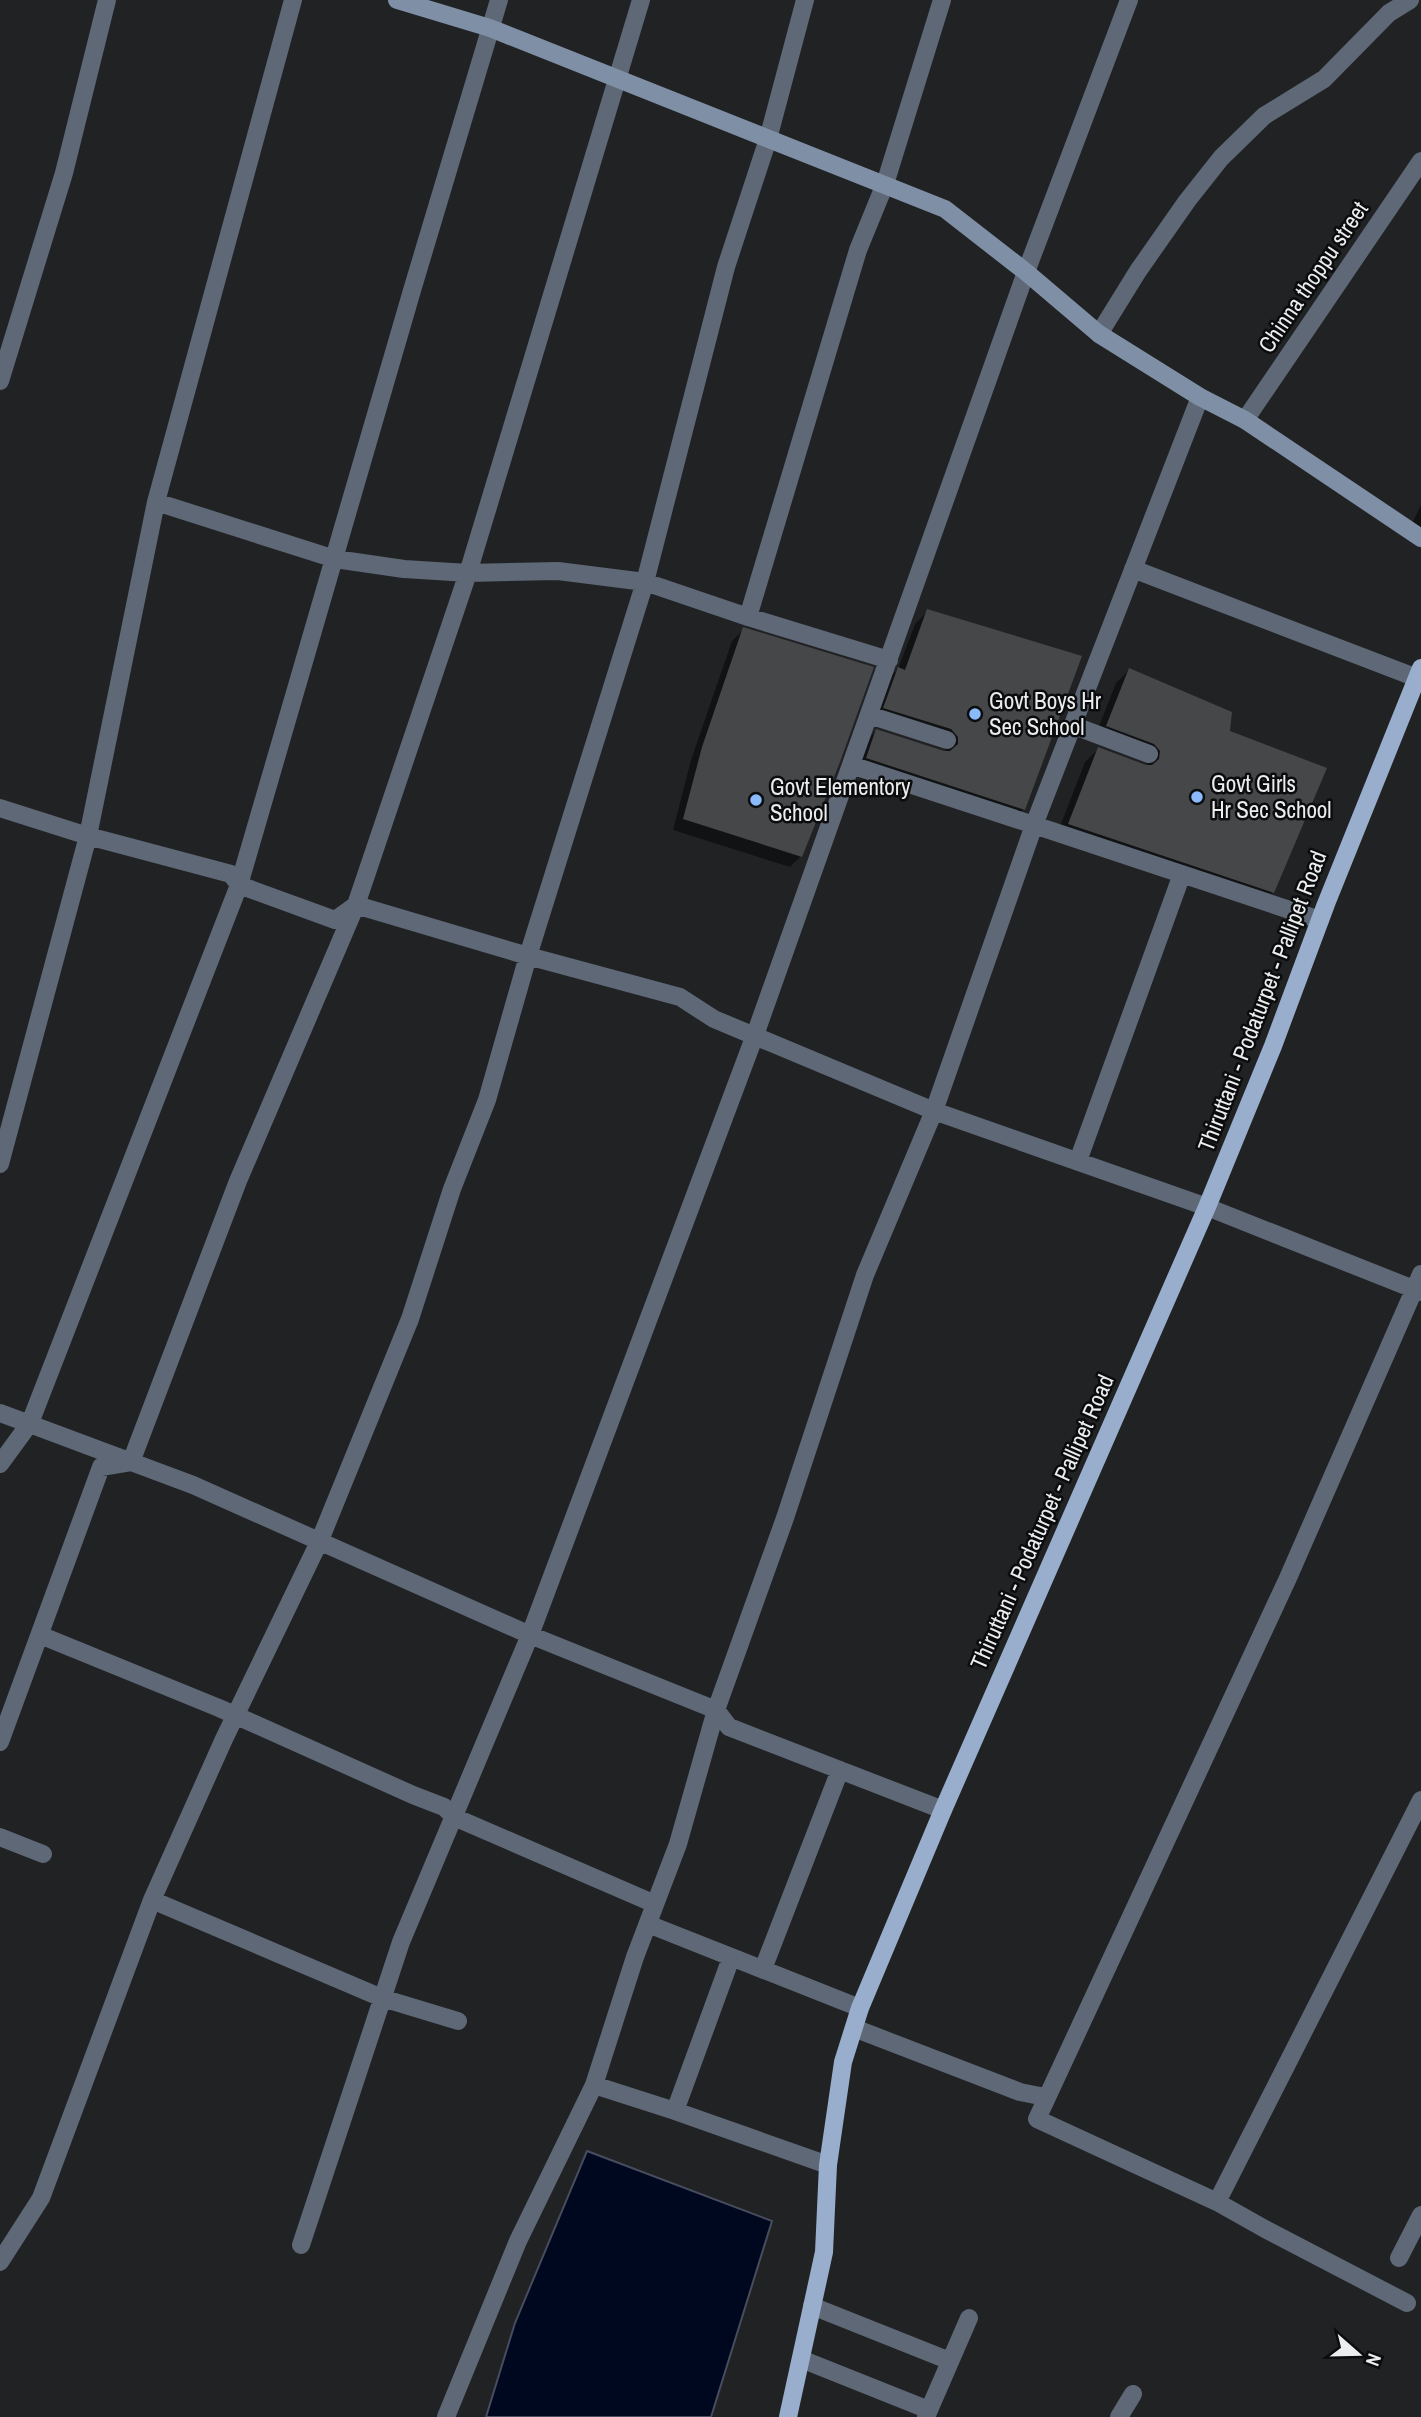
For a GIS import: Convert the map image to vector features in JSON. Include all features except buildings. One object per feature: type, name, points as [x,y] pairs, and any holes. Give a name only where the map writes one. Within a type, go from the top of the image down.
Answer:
[{"type":"main road","points":[[397,0],[490,28],[945,209],[1026,272],[1099,334],[1200,397],[1245,420],[1421,538]]},
{"type":"main road","name":"Thiruttani - Podaturpet - Pallipet Road","points":[[788,2417],[824,2252],[828,2165],[843,2062],[860,2008],[943,1810],[1207,1206],[1273,1046],[1320,920],[1419,673]]},
{"type":"street","points":[[1,377],[64,173],[107,0]]},
{"type":"street","points":[[0,1164],[89,836],[156,502],[293,0]]},
{"type":"street","points":[[0,1464],[30,1423],[239,886],[499,0]]},
{"type":"street","points":[[131,1462],[239,1181],[356,905],[468,573],[641,0]]},
{"type":"street","points":[[0,2262],[41,2198],[152,1900],[320,1540],[410,1320],[453,1189],[486,1100],[528,956],[645,582],[726,267],[768,139],[805,0]]},
{"type":"street","points":[[748,617],[858,250],[885,184],[942,0]]},
{"type":"street","points":[[301,2245],[401,1942],[530,1635],[755,1035],[1026,272],[1129,0]]},
{"type":"street","points":[[1099,334],[1138,271],[1221,158],[1264,116],[1324,79],[1388,13],[1410,0]]},
{"type":"street","name":"Chinna thoppu street","points":[[1245,420],[1421,161]]},
{"type":"street","points":[[446,2417],[517,2241],[594,2085],[678,1844],[716,1710],[785,1518],[866,1275],[934,1111],[1034,825],[1200,397]]},
{"type":"street","points":[[156,502],[335,559],[404,569],[468,573],[558,571],[645,582],[889,660]]},
{"type":"street","points":[[1133,569],[1419,673]]},
{"type":"street","points":[[869,715],[947,740]]},
{"type":"street","points":[[1072,725],[1149,754]]},
{"type":"street","points":[[852,765],[1320,920]]},
{"type":"street","points":[[0,808],[89,836],[231,874],[239,886],[335,920],[356,905]]},
{"type":"street","points":[[1078,1161],[1182,874]]},
{"type":"street","points":[[356,905],[680,997],[714,1019],[934,1111],[1207,1206],[1419,1285],[1294,1565],[1037,2119],[1217,2202],[1265,2230],[1407,2303]]},
{"type":"street","points":[[0,1413],[193,1485],[530,1635],[716,1710],[729,1727],[943,1810]]},
{"type":"street","points":[[0,1742],[101,1467],[131,1462]]},
{"type":"street","points":[[40,1635],[236,1716],[413,1796],[444,1807],[454,1816],[655,1904]]},
{"type":"street","points":[[763,1969],[840,1770]]},
{"type":"street","points":[[1217,2202],[1421,1800]]},
{"type":"street","points":[[0,1837],[43,1854]]},
{"type":"street","points":[[152,1900],[382,1998],[458,2021]]},
{"type":"street","points":[[648,1924],[860,2008]]},
{"type":"street","points":[[675,2111],[732,1958]]},
{"type":"street","points":[[854,2028],[1020,2092],[1045,2097]]},
{"type":"street","points":[[594,2085],[828,2165]]},
{"type":"street","points":[[1399,2258],[1421,2215]]},
{"type":"street","points":[[812,2306],[950,2361]]},
{"type":"street","points":[[801,2358],[927,2413],[969,2318]]},
{"type":"street","points":[[1119,2417],[1133,2394]]},
{"type":"water","points":[[587,2151],[772,2221],[711,2417],[486,2417],[515,2323]]},
{"type":"place","name":"Govt Boys Hr Sec School","points":[[975,714]]},
{"type":"place","name":"Govt Girls Hr Sec School","points":[[1197,797]]},
{"type":"place","name":"Govt Elementory School","points":[[756,800]]}]
